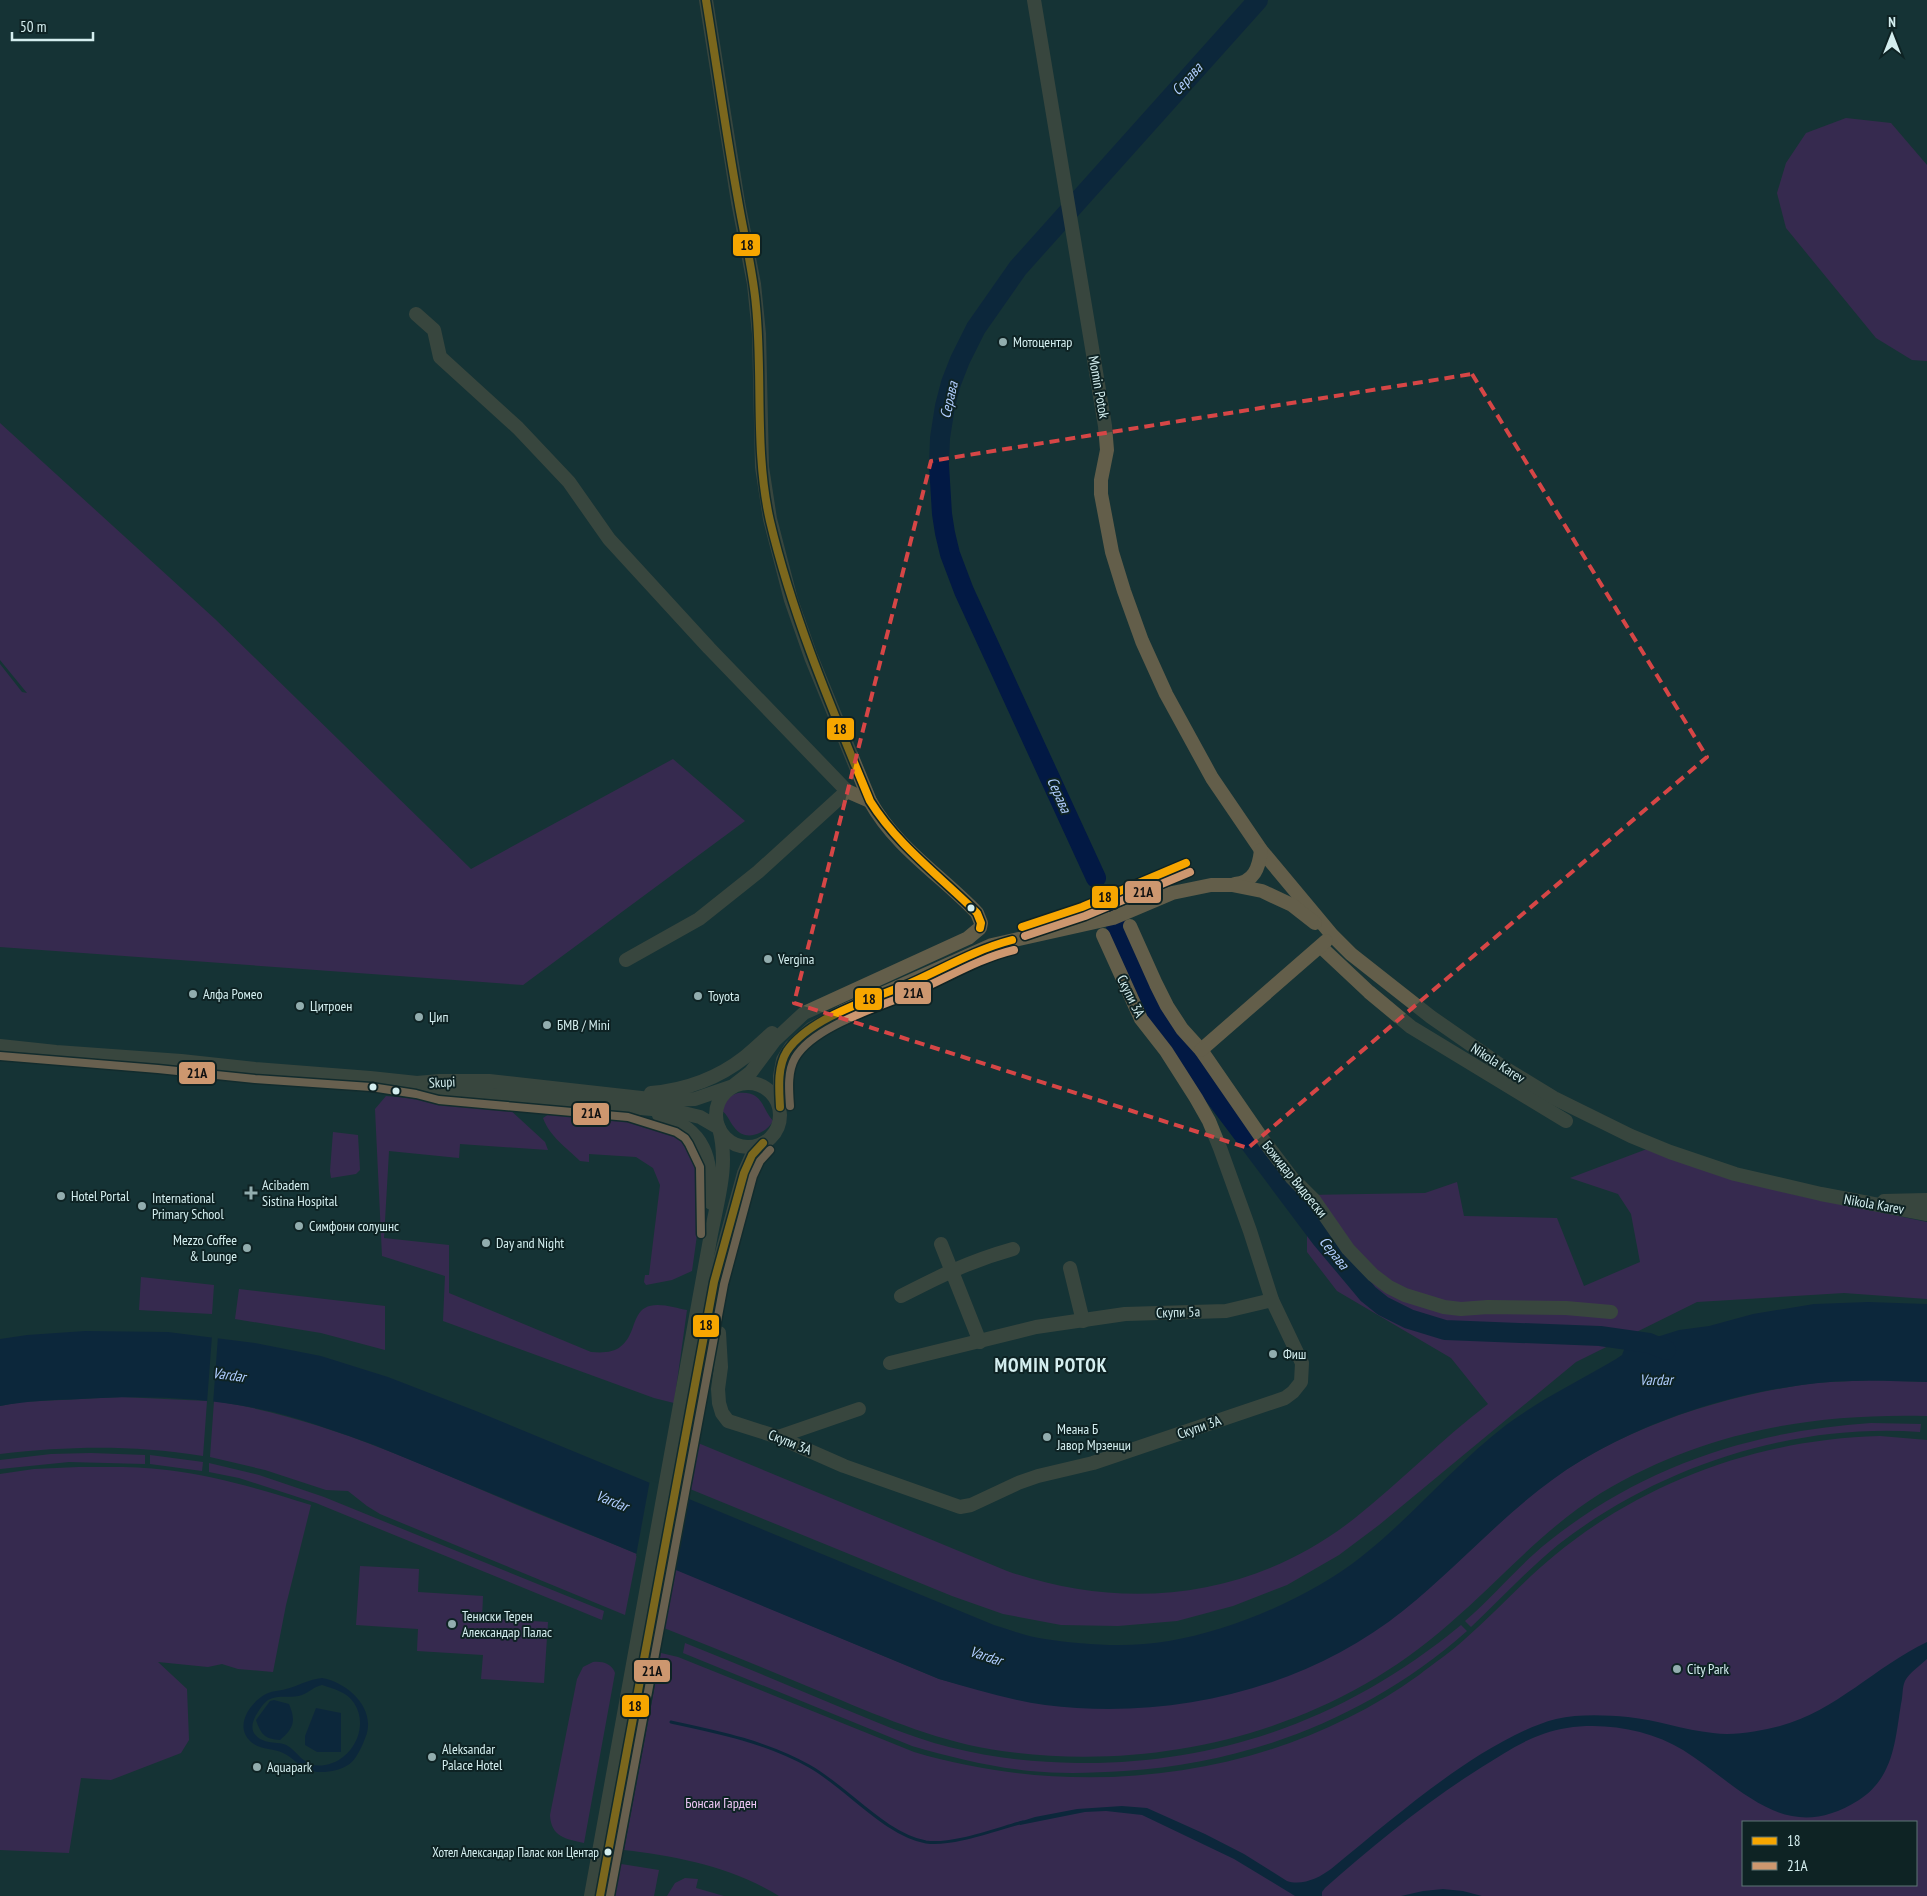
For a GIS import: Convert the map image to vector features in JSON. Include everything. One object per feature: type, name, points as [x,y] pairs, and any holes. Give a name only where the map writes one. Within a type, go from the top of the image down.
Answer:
[{"type":"street","points":[[599,1094],[668,1091],[704,1081],[728,1070],[779,1027],[804,1013],[968,938],[980,928],[977,913],[898,841],[882,821],[870,801],[811,657],[790,600],[770,519],[762,467],[760,334],[754,284],[740,211],[706,0]]},
{"type":"street","name":"Momin Potok","points":[[1034,0],[1105,426],[1107,450],[1101,480],[1101,494],[1112,552],[1142,641],[1166,694],[1200,758],[1244,826]]},
{"type":"street","points":[[416,314],[434,330],[440,357],[518,428],[557,468],[609,539],[709,648],[847,791],[870,801]]},
{"type":"street","points":[[626,960],[699,918],[758,872],[847,791]]},
{"type":"street","name":"Nikola Karev","points":[[1244,826],[1261,850],[1332,935],[1370,970],[1457,1036],[1554,1098],[1631,1136],[1686,1158],[1735,1174],[1821,1194],[1927,1214]]},
{"type":"street","points":[[684,1414],[716,1273],[744,1173],[752,1155],[778,1129],[781,1118],[780,1076],[783,1060],[791,1047],[811,1029],[844,1011],[992,945],[1113,918],[1177,891],[1198,886],[1243,883],[1251,879],[1259,865],[1261,850]]},
{"type":"street","points":[[1201,1050],[1322,947],[1332,935],[1292,905],[1269,893],[1232,884]]},
{"type":"street","name":"Божидар Видоески","points":[[1130,926],[1167,1006],[1182,1029],[1201,1050],[1261,1137],[1292,1178],[1314,1200],[1348,1249],[1359,1262],[1389,1287],[1405,1295],[1444,1307],[1461,1309],[1488,1307],[1566,1308],[1611,1312]]},
{"type":"street","name":"Скупи 3А","points":[[704,1330],[719,1333],[721,1367],[718,1389],[722,1413],[728,1421],[778,1437],[812,1450],[844,1466],[960,1507],[972,1506],[1018,1483],[1038,1476],[1093,1463],[1285,1398],[1293,1392],[1301,1382],[1302,1363],[1272,1300],[1250,1231],[1209,1121],[1166,1051],[1141,1019],[1102,935]]},
{"type":"street","points":[[1322,947],[1369,992],[1411,1027],[1566,1121]]},
{"type":"street","points":[[600,1896],[599,1880],[684,1414],[710,1234],[724,1165],[723,1148],[715,1118],[716,1106],[724,1092],[750,1072],[774,1041],[804,1013]]},
{"type":"street","name":"Skupi","points":[[0,1046],[417,1083],[489,1081],[599,1094],[683,1101],[706,1096],[733,1086]]},
{"type":"street","points":[[417,1083],[440,1090],[693,1114],[706,1119],[727,1138],[739,1144],[752,1146],[763,1143]]},
{"type":"street","points":[[733,1086],[746,1083],[761,1087],[771,1094],[780,1107]]},
{"type":"street","points":[[630,1107],[680,1123],[692,1131],[698,1139],[706,1153],[711,1170],[710,1234]]},
{"type":"street","name":"Nikola Karev","points":[[1821,1194],[1888,1201],[1927,1200]]},
{"type":"street","points":[[941,1244],[980,1342]]},
{"type":"street","points":[[901,1296],[978,1259],[1013,1249]]},
{"type":"street","points":[[1070,1268],[1084,1321]]},
{"type":"street","name":"Скупи 5а","points":[[890,1363],[1036,1327],[1125,1314],[1226,1311],[1272,1300]]},
{"type":"street","points":[[778,1437],[859,1409]]},
{"type":"street","points":[[591,1896],[599,1880]]},
{"type":"highlighted area","points":[[1472,374],[1707,757],[1248,1148],[794,1003],[931,461]]},
{"type":"green space","points":[[1846,118],[1891,123],[1927,165],[1927,361],[1912,360],[1876,338],[1786,228],[1777,193],[1786,163],[1806,133]]},
{"type":"green space","points":[[0,423],[215,619],[471,869],[673,759],[745,821],[523,985],[0,947],[0,664],[22,692],[27,693],[0,660]]},
{"type":"green space","points":[[738,1093],[752,1095],[760,1101],[773,1121],[765,1130],[754,1135],[738,1132],[722,1111],[727,1099]]},
{"type":"green space","points":[[386,1096],[507,1107],[545,1142],[548,1150],[460,1144],[459,1158],[389,1151],[384,1238],[449,1245],[449,1293],[591,1352],[607,1352],[618,1348],[627,1339],[639,1313],[649,1306],[666,1306],[687,1310],[674,1403],[654,1398],[443,1321],[445,1276],[382,1256],[375,1109]]},
{"type":"green space","points":[[555,1113],[667,1122],[694,1140],[706,1170],[692,1271],[672,1280],[646,1285],[644,1282],[645,1275],[649,1275],[660,1185],[653,1168],[636,1157],[589,1154],[589,1162],[580,1161],[554,1137],[546,1125],[543,1118]]},
{"type":"green space","points":[[333,1132],[358,1135],[360,1170],[356,1174],[331,1178]]},
{"type":"green space","points":[[1647,1149],[1722,1176],[1796,1195],[1927,1222],[1927,1299],[1844,1293],[1697,1302],[1576,1362],[1379,1525],[1339,1555],[1287,1585],[1233,1606],[1177,1621],[1118,1626],[1061,1625],[1003,1614],[952,1596],[690,1489],[698,1443],[1007,1571],[1052,1584],[1098,1592],[1143,1594],[1188,1590],[1232,1581],[1275,1566],[1316,1545],[1355,1518],[1488,1404],[1451,1358],[1337,1291],[1307,1252],[1307,1195],[1425,1193],[1457,1182],[1464,1216],[1557,1218],[1584,1286],[1640,1262],[1631,1214],[1618,1194],[1570,1178]]},
{"type":"green space","points":[[141,1277],[214,1285],[212,1314],[139,1310]]},
{"type":"green space","points":[[239,1289],[385,1306],[385,1350],[321,1333],[235,1319]]},
{"type":"green space","points":[[1869,1380],[1927,1382],[1927,1416],[1841,1418],[1758,1430],[1678,1455],[1639,1472],[1601,1493],[1560,1522],[1449,1624],[1402,1661],[1350,1692],[1296,1717],[1240,1736],[1181,1749],[1122,1755],[1062,1756],[1002,1751],[958,1742],[936,1736],[852,1705],[664,1628],[675,1569],[939,1679],[1012,1698],[1045,1704],[1108,1708],[1400,1613],[1527,1499],[1557,1476],[1588,1456],[1656,1424],[1728,1400],[1765,1392],[1826,1382]]},
{"type":"green space","points":[[122,1397],[207,1401],[203,1456],[126,1448],[52,1449],[0,1454],[0,1406],[21,1402]]},
{"type":"green space","points":[[214,1401],[289,1417],[362,1441],[637,1554],[625,1615],[380,1514],[348,1491],[326,1490],[265,1470],[210,1457]]},
{"type":"green space","points":[[1871,1423],[1921,1424],[1920,1432],[1872,1431],[1824,1435],[1776,1443],[1729,1455],[1684,1472],[1640,1492],[1598,1516],[1559,1544],[1525,1574],[1471,1627],[1465,1621],[1548,1542],[1584,1515],[1622,1492],[1660,1473],[1700,1457],[1741,1444],[1783,1434]]},
{"type":"green space","name":"City Park","points":[[1880,1436],[1927,1440],[1927,1896],[779,1896],[742,1877],[704,1864],[624,1850],[661,1653],[678,1657],[914,1752],[978,1767],[1044,1776],[1110,1777],[1176,1771],[1240,1758],[1303,1738],[1363,1710],[1419,1675],[1454,1648],[1543,1565],[1590,1528],[1628,1505],[1667,1485],[1707,1468],[1749,1455],[1792,1445]]},
{"type":"green space","points":[[51,1454],[145,1455],[145,1464],[69,1462],[0,1469],[0,1460]]},
{"type":"green space","points":[[150,1455],[203,1462],[202,1471],[150,1464]]},
{"type":"green space","points":[[209,1463],[259,1475],[324,1497],[604,1611],[602,1620],[316,1503],[239,1478],[209,1472]]},
{"type":"green space","points":[[79,1467],[145,1468],[204,1476],[240,1484],[311,1505],[286,1605],[273,1672],[238,1669],[222,1664],[208,1667],[158,1662],[187,1689],[189,1740],[181,1753],[111,1780],[81,1778],[69,1853],[0,1850],[0,1474],[34,1469]]},
{"type":"green space","name":"Тениски Терен Александар Палас","points":[[360,1566],[419,1569],[418,1592],[483,1596],[482,1618],[548,1622],[544,1683],[481,1679],[483,1655],[417,1651],[418,1629],[356,1625]]},
{"type":"green space","points":[[1461,1625],[1467,1631],[1430,1661],[1391,1688],[1350,1711],[1307,1730],[1263,1746],[1218,1758],[1124,1771],[1077,1773],[1053,1773],[1000,1767],[912,1746],[683,1653],[685,1643],[891,1728],[949,1747],[996,1757],[1077,1763],[1130,1761],[1182,1755],[1233,1744],[1281,1729],[1329,1710],[1374,1686],[1419,1657]]},
{"type":"green space","points":[[593,1662],[606,1663],[615,1673],[584,1843],[566,1838],[556,1832],[550,1815],[577,1679],[583,1667]]},
{"type":"green space","points":[[615,1863],[659,1870],[654,1896],[608,1896]]},
{"type":"green space","points":[[685,1878],[698,1879],[696,1888],[724,1896],[667,1896],[675,1883]]},
{"type":"water","name":"Vardar","points":[[1868,1302],[1927,1304],[1927,1382],[1848,1381],[1773,1389],[1716,1403],[1634,1433],[1582,1460],[1558,1476],[1512,1512],[1404,1610],[1365,1638],[1324,1661],[1280,1679],[1234,1694],[1187,1703],[1139,1708],[1092,1709],[1045,1705],[1005,1697],[939,1679],[374,1445],[312,1423],[273,1412],[201,1400],[153,1397],[50,1400],[0,1406],[0,1339],[85,1331],[168,1332],[255,1343],[321,1356],[388,1377],[476,1411],[994,1625],[1032,1637],[1060,1641],[1107,1645],[1138,1644],[1194,1636],[1245,1620],[1295,1598],[1341,1572],[1398,1525],[1469,1457],[1506,1425],[1546,1398],[1616,1359],[1622,1355],[1625,1347],[1679,1330],[1709,1326],[1753,1314],[1814,1304]]},
{"type":"water","points":[[1927,1642],[1927,1659],[1909,1675],[1904,1683],[1897,1731],[1886,1769],[1871,1791],[1859,1800],[1833,1813],[1809,1817],[1787,1815],[1766,1807],[1746,1795],[1705,1765],[1670,1743],[1627,1729],[1582,1726],[1555,1730],[1533,1738],[1502,1754],[1461,1780],[1401,1824],[1363,1855],[1325,1888],[1322,1896],[1295,1896],[1234,1859],[1142,1815],[1106,1811],[1085,1812],[1020,1825],[1019,1822],[1077,1809],[1122,1806],[1147,1808],[1244,1854],[1287,1881],[1304,1882],[1316,1878],[1331,1869],[1404,1809],[1461,1767],[1481,1754],[1536,1725],[1564,1717],[1601,1715],[1639,1718],[1702,1732],[1721,1734],[1764,1730],[1800,1719],[1819,1710],[1890,1663]]},
{"type":"water","points":[[317,1679],[331,1680],[349,1690],[362,1705],[368,1723],[366,1737],[351,1763],[328,1772],[308,1770],[283,1753],[255,1745],[246,1736],[244,1730],[245,1716],[258,1699],[272,1692]],"holes":[[[322,1685],[348,1696],[358,1712],[359,1732],[356,1741],[343,1757],[325,1765],[309,1764],[290,1747],[258,1738],[253,1730],[254,1719],[268,1700],[276,1697],[298,1696]]]},
{"type":"water","points":[[274,1700],[289,1704],[293,1715],[291,1728],[280,1740],[271,1739],[264,1735],[256,1720],[270,1701]]},
{"type":"water","points":[[316,1708],[341,1713],[341,1752],[317,1752],[305,1745],[305,1736]]},
{"type":"water","points":[[1443,1889],[1463,1891],[1482,1896],[1401,1896],[1423,1891]]},
{"type":"pier","points":[[212,1336],[218,1336],[213,1404],[207,1403]]},
{"type":"pier","points":[[650,1480],[689,1495],[675,1572],[636,1556]]},
{"type":"waterway","name":"Серава","points":[[1096,878],[964,591],[950,554],[942,514],[939,465],[940,438],[945,406],[960,360],[976,328],[1018,268],[1258,0]]},
{"type":"waterway","name":"Серава","points":[[1113,918],[1148,999],[1174,1042],[1321,1238],[1368,1294],[1383,1306],[1409,1319],[1445,1330],[1600,1336],[1649,1343],[1666,1350]]},
{"type":"waterway","points":[[671,1722],[741,1739],[776,1750],[823,1775],[895,1830],[926,1842],[948,1842],[1023,1822]]},
{"type":"transit line","name":"18","points":[[706,0],[729,150],[755,293],[762,468],[765,495],[779,557],[814,663],[870,801],[906,846],[977,913],[981,923],[980,928]]},
{"type":"transit line","name":"18","points":[[1022,927],[1082,907],[1186,863]]},
{"type":"transit line","name":"21A","points":[[1025,936],[1085,916],[1190,872]]},
{"type":"transit line","name":"18","points":[[780,1107],[779,1078],[784,1057],[798,1039],[812,1028],[845,1009],[913,982],[974,953],[1012,940]]},
{"type":"transit line","name":"21A","points":[[790,1106],[789,1082],[792,1063],[804,1046],[817,1036],[850,1018],[917,991],[1001,953],[1014,950]]},
{"type":"transit line","name":"21A","points":[[0,1056],[255,1079],[371,1087],[416,1094],[439,1100],[628,1117],[676,1132],[685,1138],[689,1144],[700,1167],[701,1234]]},
{"type":"transit line","name":"18","points":[[600,1896],[714,1282],[744,1173],[752,1155],[763,1143]]},
{"type":"transit line","name":"21A","points":[[610,1896],[724,1284],[753,1176],[760,1161],[770,1150]]},
{"type":"place","name":"Мотоцентар","points":[[1003,342]]},
{"type":"place","name":"Vergina","points":[[768,959]]},
{"type":"place","name":"Алфа Ромео","points":[[193,994]]},
{"type":"place","name":"Toyota","points":[[698,996]]},
{"type":"place","name":"Цитроен","points":[[300,1006]]},
{"type":"place","name":"Џип","points":[[419,1017]]},
{"type":"place","name":"БМВ / Mini","points":[[547,1025]]},
{"type":"place","name":"Acibadem Sistina Hospital","points":[[251,1193]]},
{"type":"place","name":"Hotel Portal","points":[[61,1196]]},
{"type":"place","name":"International Primary School","points":[[142,1206]]},
{"type":"place","name":"Симфони солушнс","points":[[299,1226]]},
{"type":"place","name":"Day and Night","points":[[486,1243]]},
{"type":"place","name":"Mezzo Coffee & Lounge","points":[[247,1248]]},
{"type":"place","name":"Фиш","points":[[1273,1354]]},
{"type":"place","name":"Меана Б Јавор Мрзенци","points":[[1047,1437]]},
{"type":"place","name":"Тениски Терен Александар Палас","points":[[452,1624]]},
{"type":"place","name":"City Park","points":[[1677,1669]]},
{"type":"place","name":"Aleksandar Palace Hotel","points":[[432,1757]]},
{"type":"place","name":"Aquapark","points":[[257,1767]]},
{"type":"place","name":"Хотел Александар Палас кон Центар","points":[[608,1852]]},
{"type":"district","name":"MOMIN POTOK","points":[[1051,1365]]},
{"type":"park label","name":"Бонсаи Гарден","points":[[721,1803]]}]
